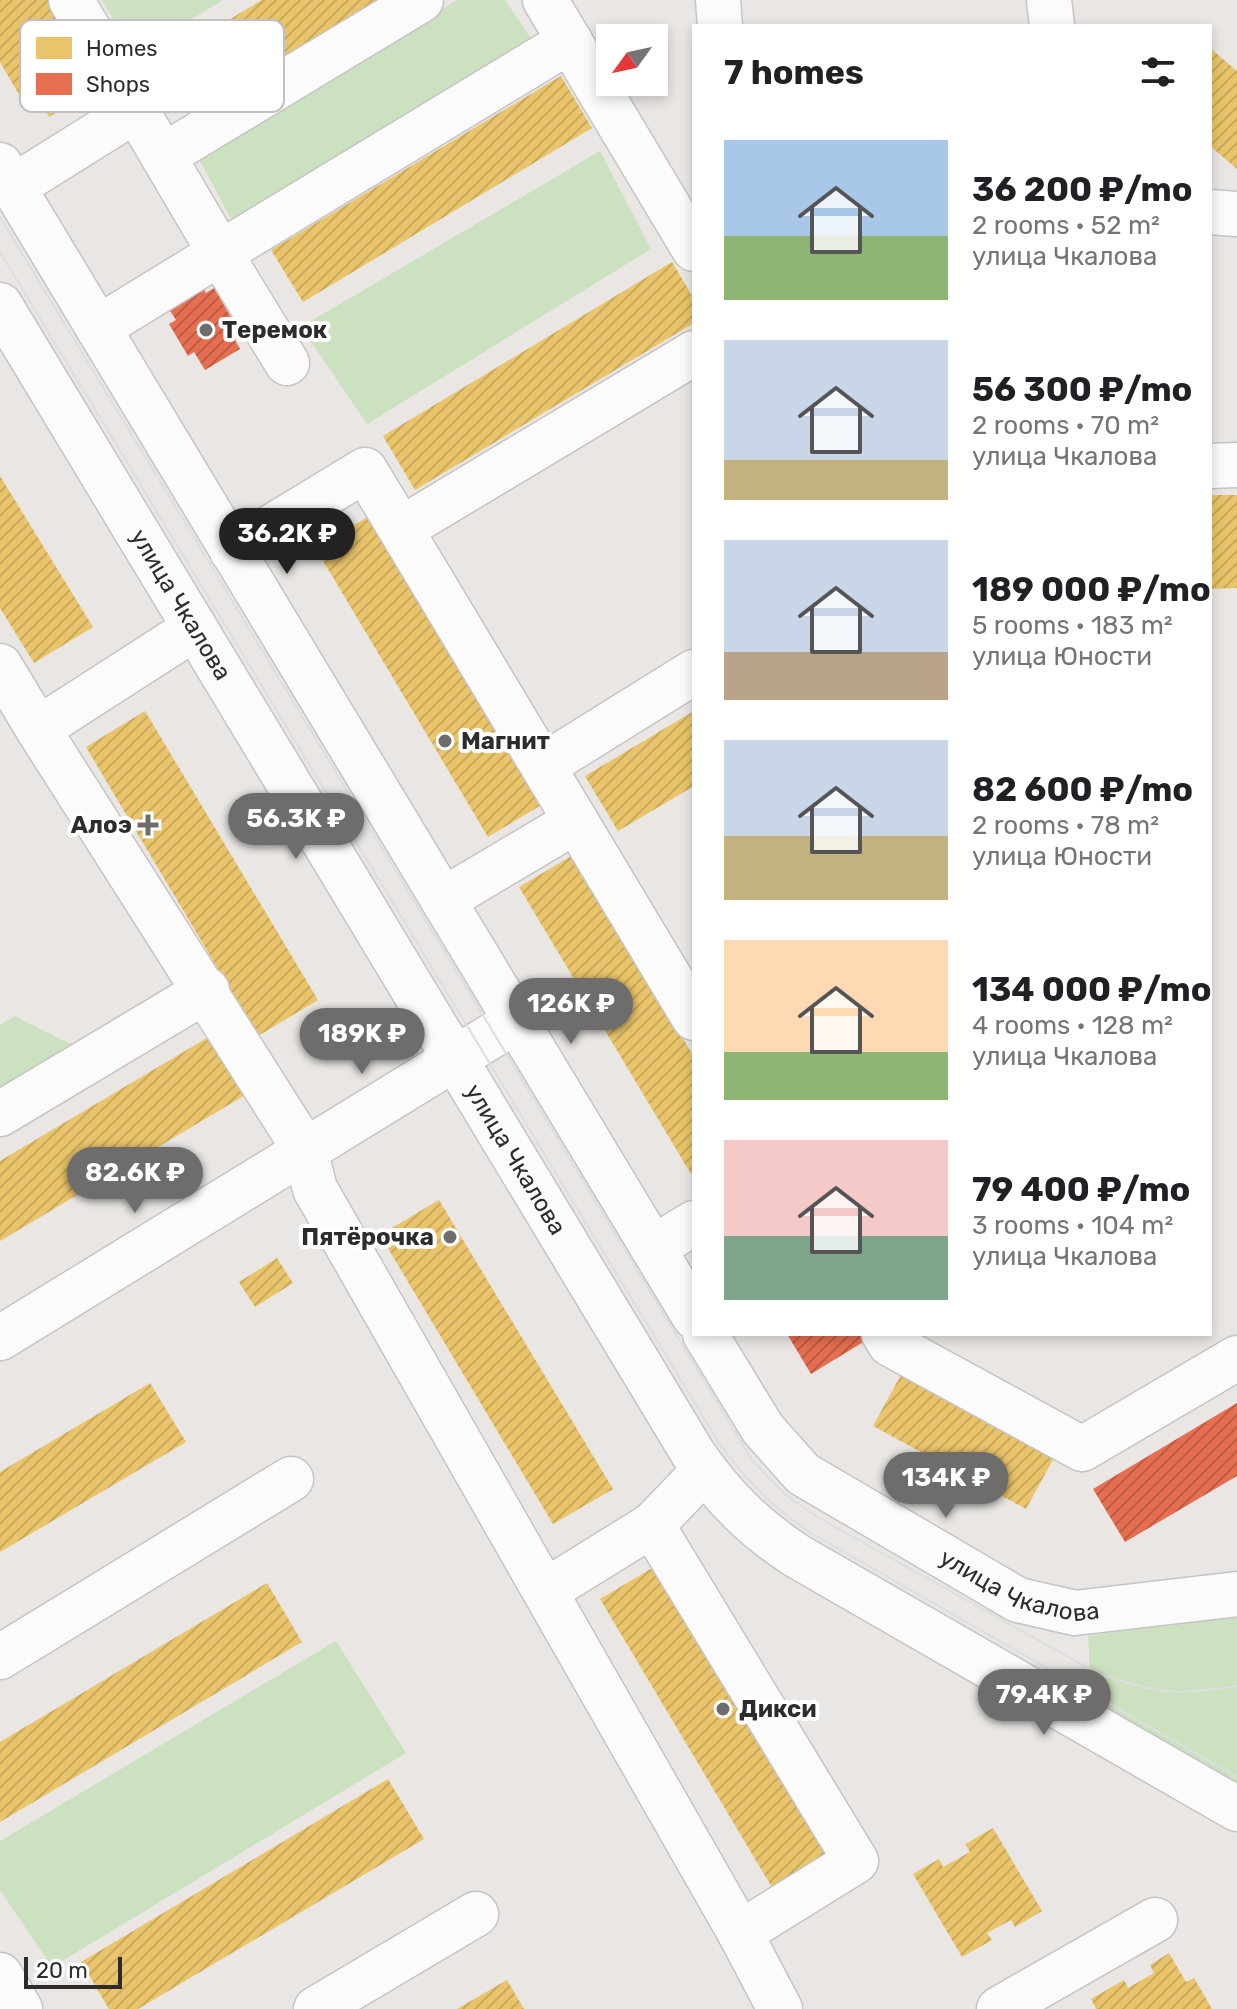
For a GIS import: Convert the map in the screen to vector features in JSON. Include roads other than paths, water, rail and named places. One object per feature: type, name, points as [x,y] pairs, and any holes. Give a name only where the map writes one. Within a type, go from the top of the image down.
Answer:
[{"type":"street","points":[[71,0],[83,20]]},
{"type":"street","points":[[284,83],[421,0]]},
{"type":"street","points":[[545,0],[692,246]]},
{"type":"street","points":[[718,0],[720,24]]},
{"type":"street","points":[[1049,0],[1052,24]]},
{"type":"street","points":[[98,328],[570,41]]},
{"type":"street","points":[[132,112],[6,176],[692,1313]]},
{"type":"street","points":[[137,112],[287,363]]},
{"type":"street","points":[[163,156],[236,112]]},
{"type":"street","points":[[1212,212],[1237,214]]},
{"type":"street","name":"улица Чкалова","points":[[0,305],[705,1470],[743,1516],[797,1556],[1237,1809]]},
{"type":"street","points":[[401,529],[692,354]]},
{"type":"street","points":[[1212,466],[1237,465]]},
{"type":"street","points":[[232,551],[365,470],[692,1015]]},
{"type":"street","points":[[38,729],[195,628]]},
{"type":"street","points":[[0,666],[305,1150],[315,1189],[547,1590],[780,2009]]},
{"type":"street","points":[[543,766],[692,673]]},
{"type":"street","points":[[443,900],[576,821]]},
{"type":"street","points":[[0,1114],[207,990]]},
{"type":"street","points":[[0,1338],[516,1021]]},
{"type":"street","points":[[653,1248],[692,1224]]},
{"type":"street","name":"улица Чкалова","points":[[706,1336],[763,1429],[803,1474],[1018,1600],[1056,1612],[1095,1613],[1237,1594]]},
{"type":"street","points":[[885,1336],[890,1344],[1082,1449],[1237,1358]]},
{"type":"street","points":[[547,1590],[652,1525],[705,1470]]},
{"type":"street","points":[[0,1657],[291,1479]]},
{"type":"street","points":[[652,1525],[856,1861],[740,1933]]},
{"type":"street","points":[[316,2009],[476,1914]]},
{"type":"street","points":[[999,2009],[1155,1920]]},
{"type":"street","points":[[0,1975],[20,2009]]},
{"type":"tram line","points":[[0,217],[752,1460],[786,1495],[819,1518],[1097,1673],[1166,1691],[1237,1686]]},
{"type":"tram line","points":[[0,252],[717,1440],[737,1467],[771,1502],[811,1533],[1237,1777]]},
{"type":"place","name":"Теремок","points":[[206,330]]},
{"type":"place","name":"Магнит","points":[[445,741]]},
{"type":"place","name":"Алоэ","points":[[148,825]]},
{"type":"place","name":"Пятёрочка","points":[[450,1237]]},
{"type":"place","name":"Дикси","points":[[723,1709]]}]
